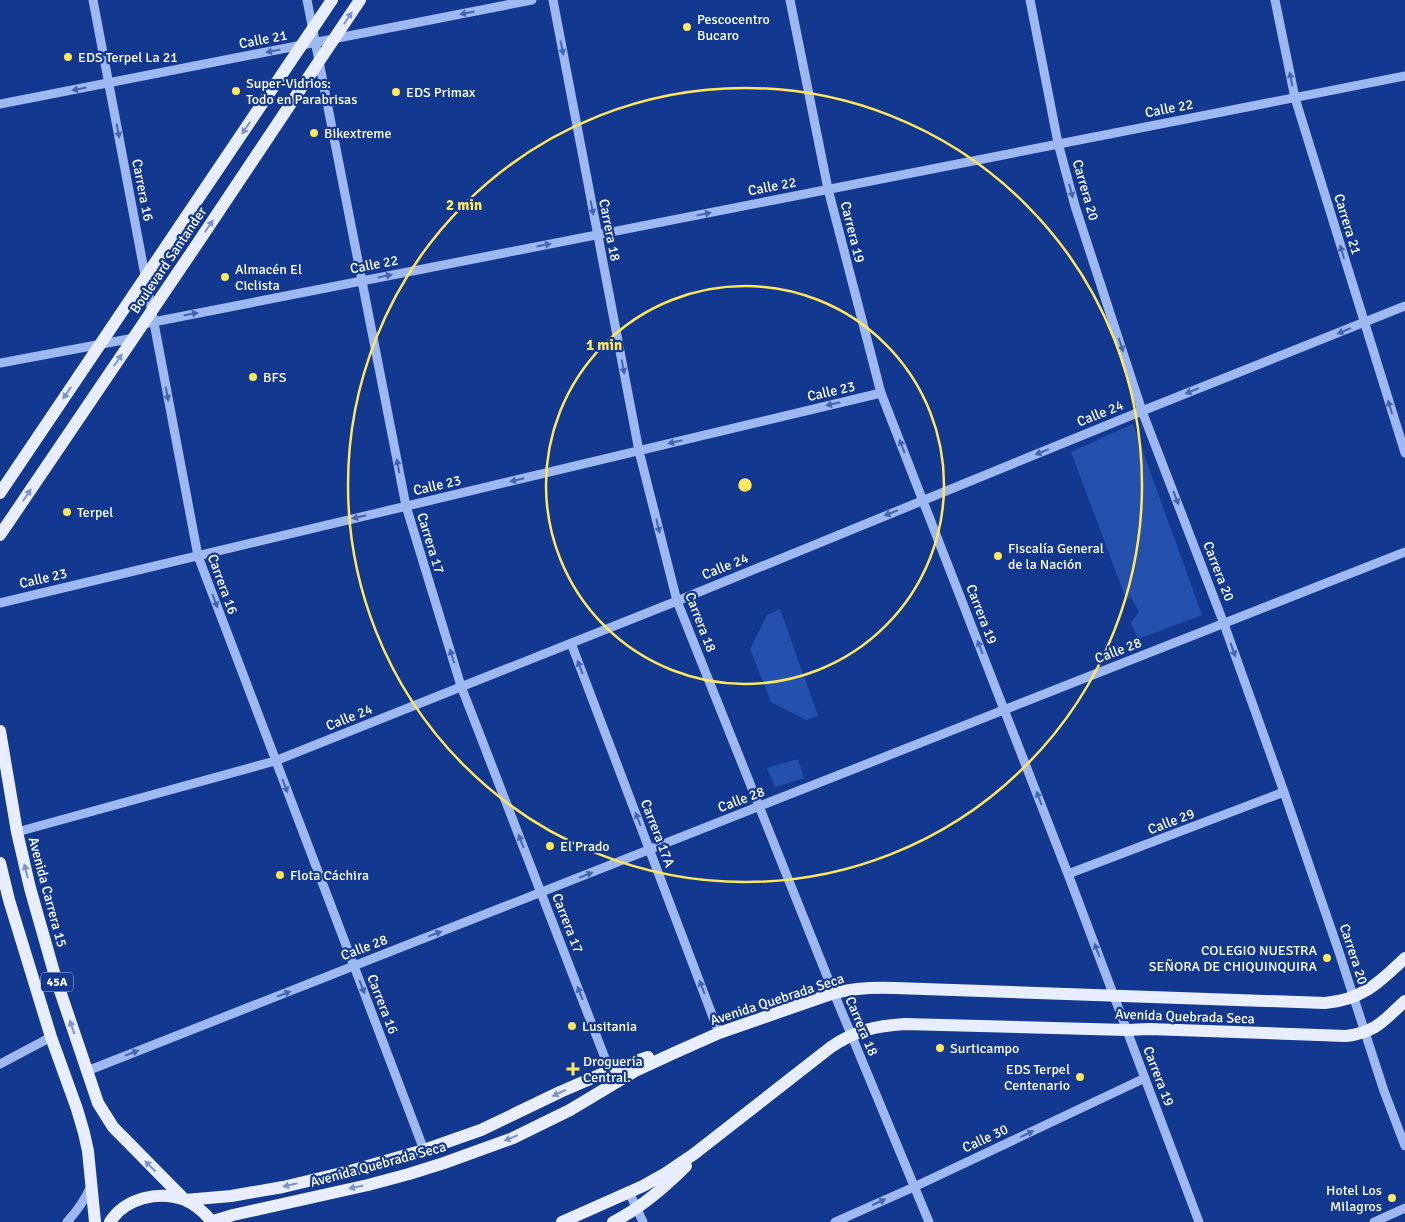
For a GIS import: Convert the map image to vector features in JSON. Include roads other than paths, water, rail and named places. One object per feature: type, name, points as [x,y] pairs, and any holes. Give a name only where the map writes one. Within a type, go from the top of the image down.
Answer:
[{"type":"main road","name":"Boulevard Santander","points":[[0,493],[332,0]]},
{"type":"main road","name":"Boulevard Santander","points":[[0,535],[134,338],[150,319],[360,0]]},
{"type":"main road","name":"Avenida Carrera 15","points":[[0,731],[30,888],[55,976],[98,1103],[113,1127],[185,1200]]},
{"type":"main road","name":"45A","points":[[0,863],[9,900],[51,1037],[84,1133],[88,1151],[95,1222]]},
{"type":"main road","name":"Avenida Quebrada Seca","points":[[211,1222],[250,1211],[368,1185],[436,1166],[513,1138],[570,1110],[636,1071],[719,1033],[834,993],[873,987],[1325,1003],[1343,1000],[1366,992],[1405,958]]},
{"type":"main road","name":"Avenida Quebrada Seca","points":[[562,1222],[608,1202],[666,1173],[694,1154],[831,1047],[851,1035],[872,1028],[905,1024],[1149,1029],[1346,1036],[1365,1032],[1387,1019],[1405,1001]]},
{"type":"main road","points":[[185,1200],[231,1196],[276,1188],[350,1171],[424,1150],[480,1130],[560,1092],[610,1071],[719,1033]]},
{"type":"main road","points":[[613,1222],[637,1208],[664,1188],[718,1134]]},
{"type":"main road","name":"45A","points":[[110,1222],[128,1205],[146,1197],[166,1196],[185,1200],[200,1209],[211,1222]]},
{"type":"street","name":"Carrera 16","points":[[93,0],[146,277],[150,319],[198,556],[424,1150]]},
{"type":"street","name":"Carrera 17","points":[[307,0],[406,506],[461,686],[610,1071]]},
{"type":"street","name":"Calle 21","points":[[0,104],[532,0]]},
{"type":"street","name":"Carrera 18","points":[[553,0],[639,451],[677,600],[851,1035],[929,1222]]},
{"type":"street","name":"Carrera 19","points":[[790,0],[828,189],[881,393],[1068,874],[1199,1222]]},
{"type":"street","name":"Carrera 20","points":[[1030,0],[1058,144],[1075,206],[1142,411],[1224,624],[1284,792],[1384,1091],[1405,1146]]},
{"type":"street","name":"Carrera 21","points":[[1275,0],[1295,98],[1405,453]]},
{"type":"street","name":"Calle 22","points":[[150,319],[362,281],[1405,76]]},
{"type":"street","name":"Calle 24","points":[[18,832],[276,761],[1405,306]]},
{"type":"street","points":[[0,363],[134,338]]},
{"type":"street","name":"Calle 23","points":[[0,603],[881,393]]},
{"type":"street","name":"Calle 28","points":[[87,1071],[1405,552]]},
{"type":"street","name":"Carrera 17A","points":[[571,643],[719,1033]]},
{"type":"street","name":"Calle 29","points":[[1068,874],[1284,792]]},
{"type":"street","points":[[0,1064],[51,1037]]},
{"type":"street","name":"Calle 30","points":[[835,1222],[1145,1078]]},
{"type":"street","points":[[67,1222],[80,1207],[91,1186]]},
{"type":"street","points":[[629,1192],[643,1222]]},
{"type":"street","points":[[1374,1222],[1405,1208]]},
{"type":"place","name":"Pescocentro Bucaro","points":[[687,27]]},
{"type":"place","name":"EDS Terpel La 21","points":[[68,57]]},
{"type":"place","name":"Super-Vidrios: Todo en Parabrisas","points":[[236,91]]},
{"type":"place","name":"EDS Primax","points":[[396,92]]},
{"type":"place","name":"Bikextreme","points":[[314,133]]},
{"type":"place","name":"Almacén El Ciclista","points":[[225,277]]},
{"type":"place","name":"BFS","points":[[253,377]]},
{"type":"place","name":"Terpel","points":[[67,512]]},
{"type":"place","name":"Fiscalía General de la Nación","points":[[998,556]]},
{"type":"place","name":"El Prado","points":[[550,846]]},
{"type":"place","name":"Flota Cáchira","points":[[280,875]]},
{"type":"place","name":"COLEGIO NUESTRA SEÑORA DE CHIQUINQUIRA","points":[[1327,958]]},
{"type":"place","name":"Lusitania","points":[[572,1026]]},
{"type":"place","name":"Surticampo","points":[[940,1048]]},
{"type":"place","name":"Droguería Central.","points":[[573,1069]]},
{"type":"place","name":"EDS Terpel Centenario","points":[[1080,1077]]},
{"type":"place","name":"Hotel Los Milagros","points":[[1392,1198]]}]
